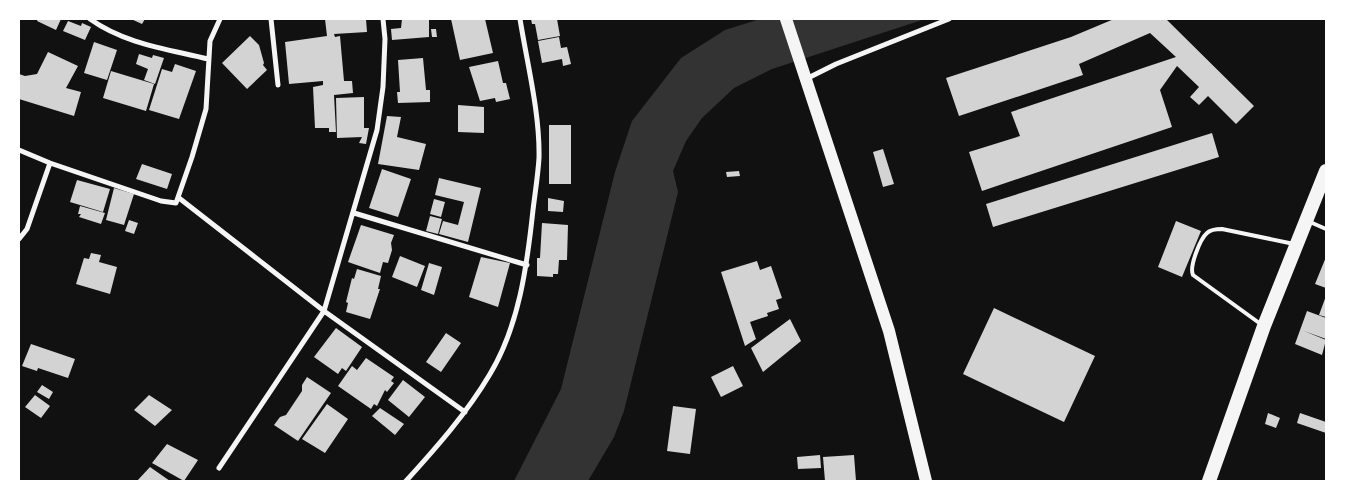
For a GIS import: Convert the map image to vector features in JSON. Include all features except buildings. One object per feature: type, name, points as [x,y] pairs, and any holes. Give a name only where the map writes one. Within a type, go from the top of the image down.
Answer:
[{"type":"highway","points":[[1209,481],[1264,326],[1326,172]]},
{"type":"main road","points":[[786,19],[889,331],[926,481]]},
{"type":"street","points":[[90,19],[127,40],[208,59]]},
{"type":"street","points":[[19,150],[50,163],[161,201],[176,203],[206,109],[210,41],[220,19]]},
{"type":"street","points":[[271,19],[278,84]]},
{"type":"street","points":[[219,468],[324,311],[377,130],[383,87],[385,40],[383,19]]},
{"type":"street","points":[[406,481],[465,412],[491,374],[506,340],[527,265],[539,158],[535,113],[520,19]]},
{"type":"street","points":[[804,74],[836,64],[949,19]]},
{"type":"street","points":[[19,239],[26,229],[50,163]]},
{"type":"street","points":[[179,198],[324,311],[465,412]]},
{"type":"street","points":[[354,213],[527,265]]},
{"type":"lane","points":[[1306,220],[1326,229]]},
{"type":"lane","points":[[1264,326],[1193,275],[1192,264],[1206,234],[1214,230],[1222,229],[1296,245]]},
{"type":"shaded area","points":[[760,19],[925,19],[772,69],[734,88],[702,118],[686,141],[673,171],[678,192],[624,411],[614,437],[588,481],[514,481],[561,389],[615,172],[632,121],[681,58],[725,30]]}]
